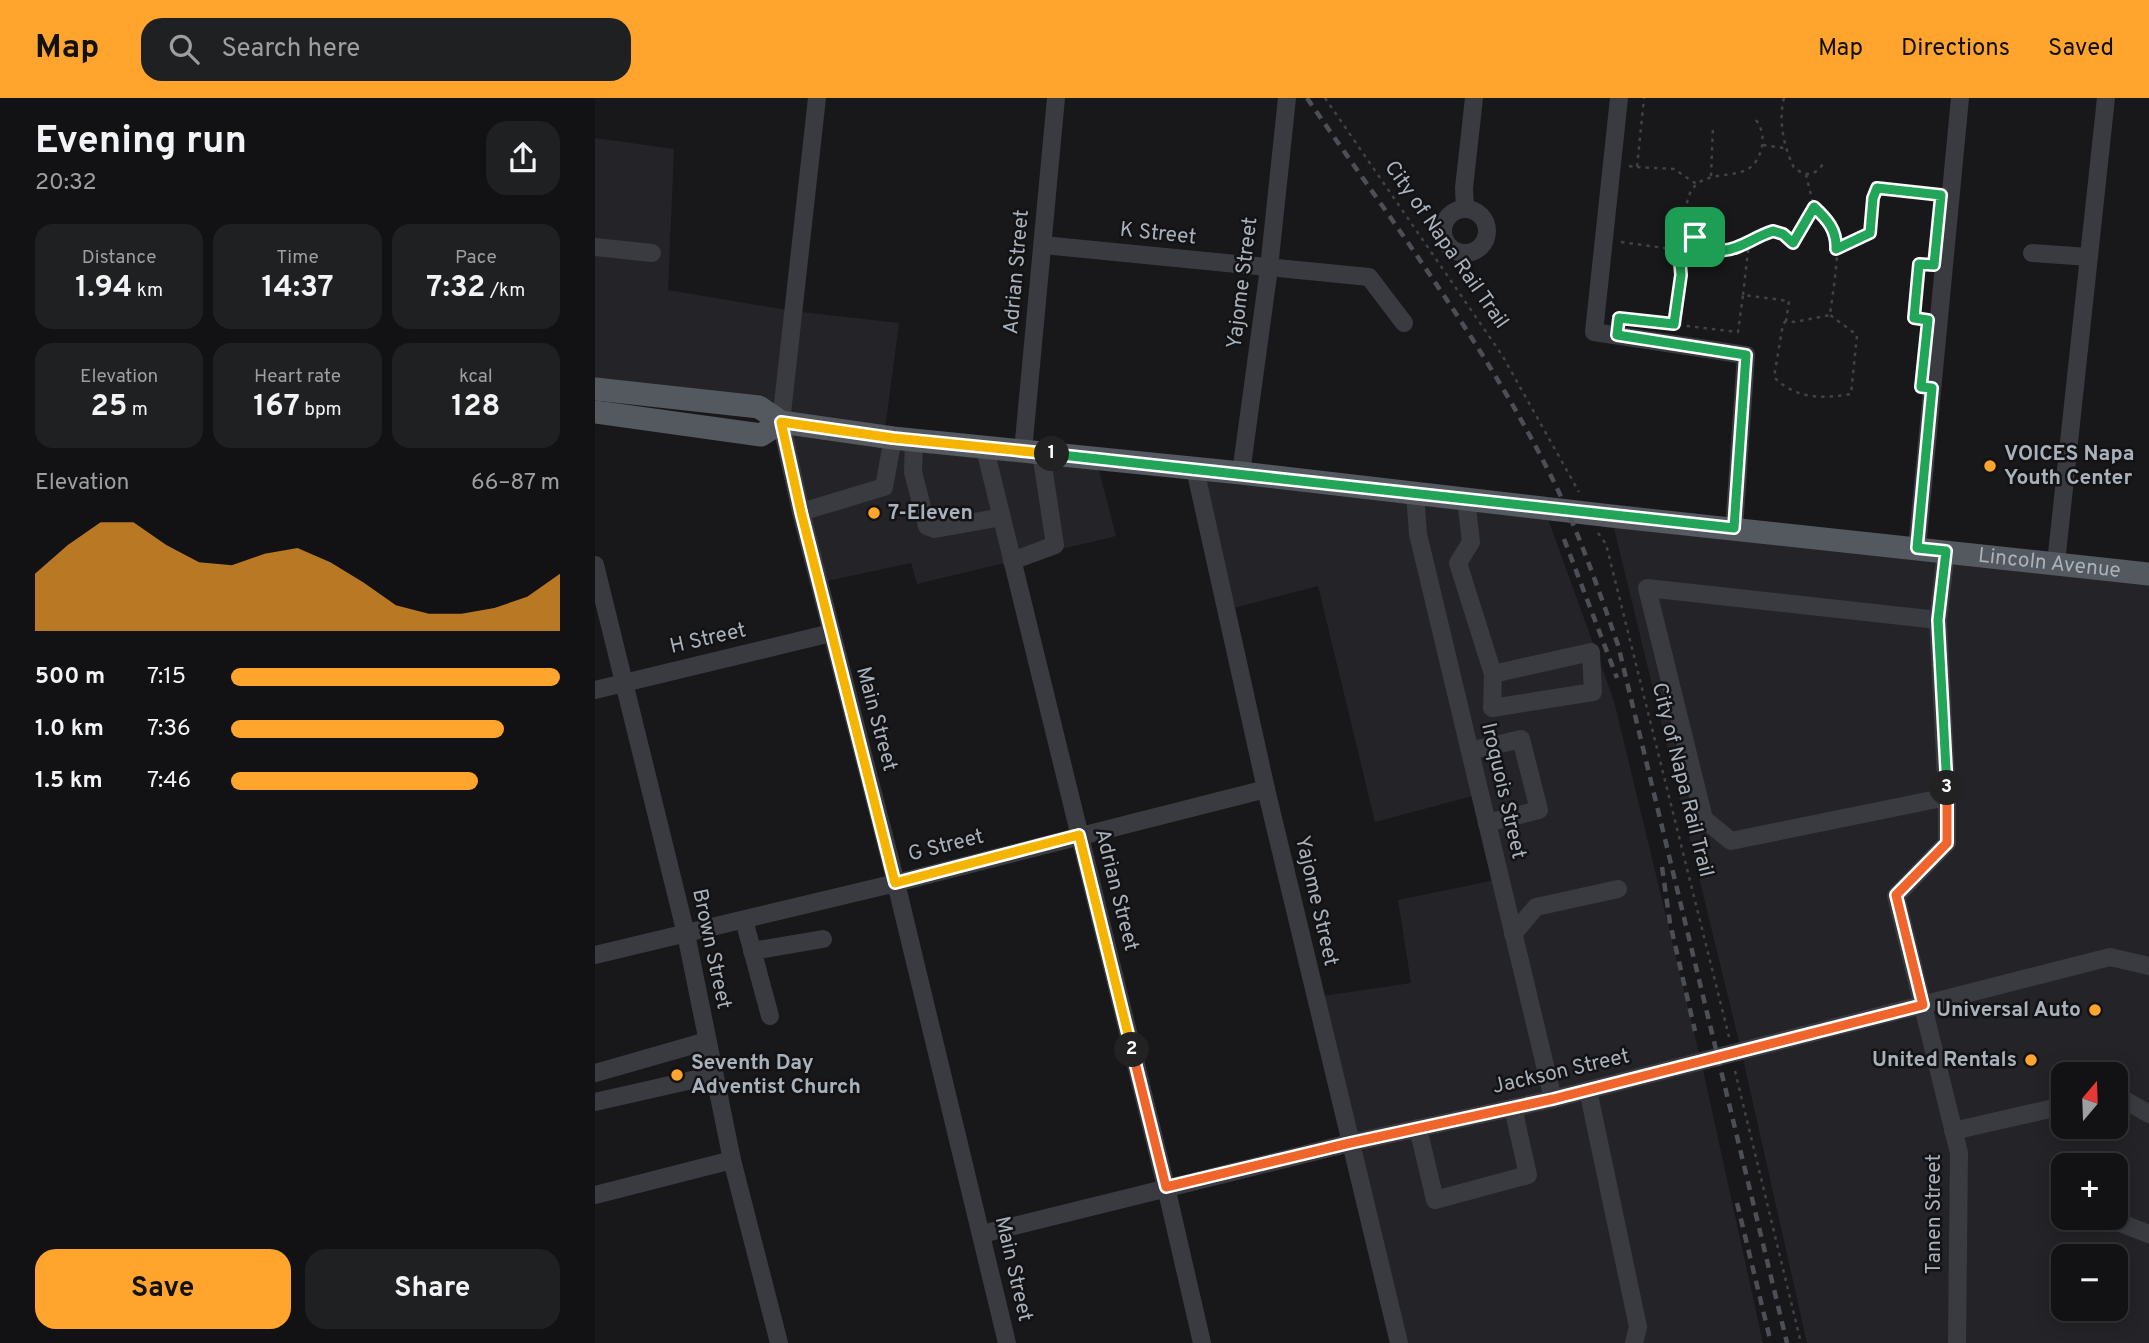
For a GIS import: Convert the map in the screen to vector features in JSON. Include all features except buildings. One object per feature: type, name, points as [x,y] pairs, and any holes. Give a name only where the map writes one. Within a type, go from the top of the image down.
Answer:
[{"type":"main road","name":"Lincoln Avenue","points":[[595,389],[759,407],[781,422],[903,440],[1241,473],[2149,574]]},
{"type":"main road","name":"Lincoln Avenue","points":[[595,412],[761,435],[781,422]]},
{"type":"street","name":"Main Street","points":[[817,98],[781,422],[1007,1343]]},
{"type":"street","name":"Adrian Street","points":[[1012,561],[1055,545],[1032,452],[1043,245],[1056,98]]},
{"type":"street","name":"Yajome Street","points":[[1241,473],[1269,268],[1287,98]]},
{"type":"street","points":[[1465,209],[1464,188],[1474,98]]},
{"type":"street","points":[[1619,98],[1594,332],[1618,326],[1746,355],[1734,528]]},
{"type":"street","points":[[1917,548],[1959,98]]},
{"type":"street","points":[[2056,563],[2106,98]]},
{"type":"street","name":"K Street","points":[[1043,245],[1369,277],[1404,323]]},
{"type":"street","points":[[595,247],[652,253]]},
{"type":"street","points":[[2032,253],[2089,257]]},
{"type":"street","points":[[801,512],[884,486],[903,440]]},
{"type":"street","points":[[903,440],[927,526],[935,529],[1002,517]]},
{"type":"street","name":"Adrian Street","points":[[985,449],[1202,1343]]},
{"type":"street","name":"Yajome Street","points":[[1195,469],[1266,789],[1399,1343]]},
{"type":"street","name":"Iroquois Street","points":[[1415,493],[1418,534],[1553,1099]]},
{"type":"street","points":[[1466,499],[1471,542],[1458,563],[1493,674],[1492,708],[1593,692],[1591,652],[1493,674]]},
{"type":"street","points":[[1938,620],[1647,588],[1704,819],[1731,841],[1947,797],[1938,620],[1946,551]]},
{"type":"street","name":"Brown Street","points":[[595,565],[686,934],[731,1160],[779,1343]]},
{"type":"street","name":"H Street","points":[[595,690],[831,633]]},
{"type":"street","points":[[1471,751],[1521,738],[1539,810],[1487,823]]},
{"type":"street","name":"G Street","points":[[595,955],[895,883],[1266,789]]},
{"type":"street","name":"Tanen Street","points":[[1947,797],[1947,843],[1896,895],[1959,1153],[1957,1343]]},
{"type":"street","points":[[1513,934],[1536,907],[1618,889]]},
{"type":"street","points":[[744,920],[770,1016]]},
{"type":"street","points":[[752,951],[823,939]]},
{"type":"street","name":"Jackson Street","points":[[982,1234],[1350,1143],[1553,1099],[2110,957],[2149,966]]},
{"type":"street","points":[[595,1073],[707,1041]]},
{"type":"street","points":[[595,1102],[714,1075]]},
{"type":"street","points":[[1588,1090],[1638,1327],[1635,1343]]},
{"type":"street","points":[[2128,1102],[2149,1114]]},
{"type":"street","points":[[1418,1128],[1435,1200],[1528,1175],[1513,1108]]},
{"type":"street","points":[[1953,1131],[2051,1109]]},
{"type":"street","points":[[595,1195],[731,1160]]},
{"type":"street","points":[[2128,1226],[2149,1234]]},
{"type":"path","name":"City of Napa Rail Trail","points":[[1325,98],[1502,355],[1576,486]]},
{"type":"path","points":[[1637,167],[1644,98]]},
{"type":"path","points":[[1784,98],[1781,113],[1784,148],[1794,168],[1806,175],[1816,174],[1823,164]]},
{"type":"path","points":[[1756,120],[1763,136],[1763,145],[1757,159],[1745,172],[1711,176],[1698,185],[1692,193],[1686,214],[1690,230],[1700,243],[1718,250],[1729,250],[1773,231],[1783,234],[1793,243],[1814,207]]},
{"type":"path","points":[[1711,176],[1713,125]]},
{"type":"path","points":[[1763,145],[1784,148]]},
{"type":"path","points":[[1624,166],[1674,169],[1698,185]]},
{"type":"path","points":[[1806,175],[1814,207],[1826,218],[1835,233],[1830,315]]},
{"type":"path","points":[[1836,249],[1870,233],[1873,198],[1877,188],[1941,195]]},
{"type":"path","points":[[1620,249],[1621,242],[1679,250],[1695,237]]},
{"type":"path","points":[[1609,316],[1618,326],[1674,324],[1738,332],[1749,242]]},
{"type":"path","points":[[1674,324],[1681,275],[1679,250]]},
{"type":"path","points":[[1928,320],[1914,318],[1919,264],[1934,265]]},
{"type":"path","points":[[1743,295],[1789,301],[1774,377],[1793,393],[1827,397],[1851,394],[1857,335],[1830,315],[1795,322],[1786,321]]},
{"type":"path","name":"City of Napa Rail Trail","points":[[1599,535],[1606,544],[1729,1035]]},
{"type":"path","points":[[1735,1063],[1736,1080],[1801,1343]]},
{"type":"shaded area","points":[[595,138],[674,149],[668,290],[793,311],[899,323],[884,437],[1096,459],[1116,536],[917,584],[911,563],[818,583],[781,422],[595,389]]},
{"type":"shaded area","points":[[1195,469],[1544,508],[1614,701],[1701,1061],[1763,1343],[1399,1343],[1316,997],[1411,983],[1398,900],[1500,879],[1480,794],[1375,822],[1318,586],[1226,610]]},
{"type":"shaded area","points":[[1611,516],[2149,574],[2149,1343],[1807,1343],[1741,1050]]},
{"type":"railway","points":[[1307,98],[1433,279],[1493,372],[1547,468],[1585,555],[1618,645],[1787,1343]]},
{"type":"railway","points":[[1564,539],[1617,678]]},
{"type":"railway","points":[[1662,867],[1670,923],[1695,1031]]},
{"type":"railway","points":[[1737,1203],[1771,1343]]},
{"type":"place","name":"VOICES Napa Youth Center","points":[[1990,466]]},
{"type":"place","name":"7-Eleven","points":[[874,513]]},
{"type":"place","name":"Universal Auto","points":[[2095,1010]]},
{"type":"place","name":"United Rentals","points":[[2031,1060]]},
{"type":"place","name":"Seventh Day Adventist Church","points":[[677,1075]]},
{"type":"route","points":[[1877,188],[1941,195],[1934,265],[1919,264],[1914,318],[1928,320],[1921,387],[1932,388],[1917,548],[1946,551],[1938,620],[1947,843],[1896,895],[1923,1005],[1553,1099],[1350,1143],[1166,1187],[1079,835],[895,883],[801,512],[781,422],[985,449],[1241,473],[1734,528],[1746,355],[1617,335],[1619,318],[1674,324],[1681,275],[1679,250],[1695,237],[1700,243],[1718,250],[1742,246],[1773,231],[1783,234],[1793,243],[1814,207],[1826,218],[1835,233],[1836,249],[1870,233],[1874,191],[1877,188]]}]
